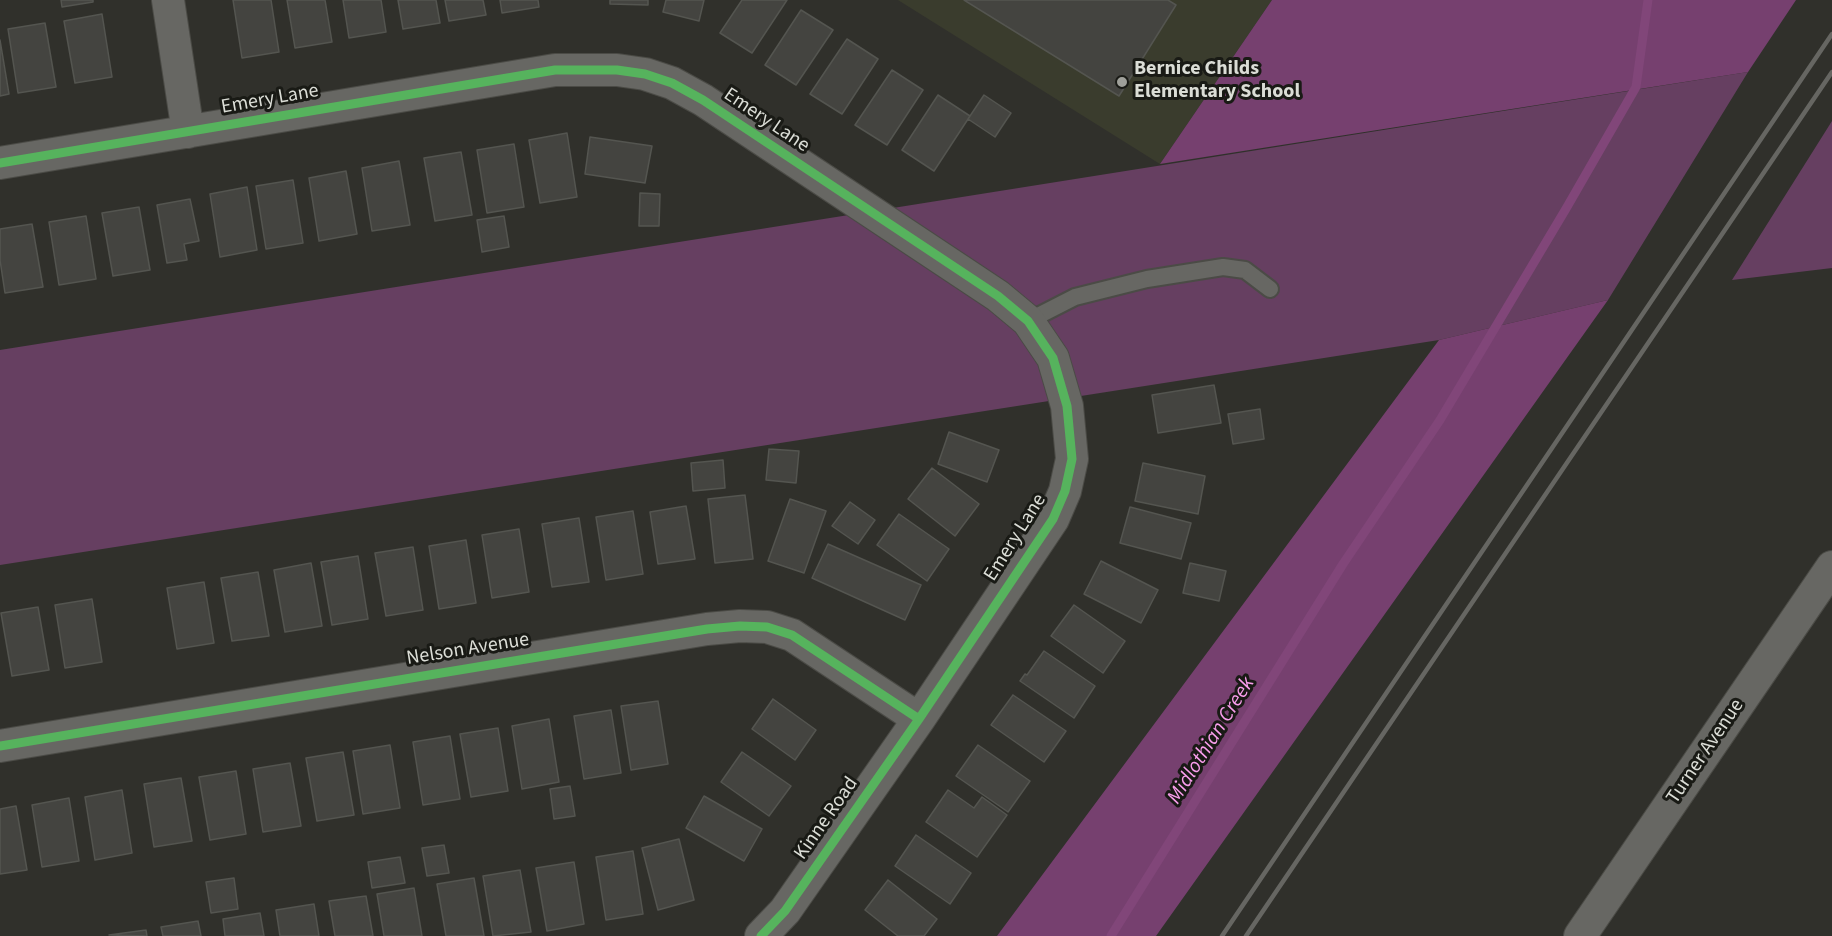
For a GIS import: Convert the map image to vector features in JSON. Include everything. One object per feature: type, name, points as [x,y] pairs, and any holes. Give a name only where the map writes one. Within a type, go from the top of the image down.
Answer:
[{"type":"street","points":[[168,0],[188,132]]},
{"type":"street","name":"Emery Lane","points":[[0,163],[555,70],[617,70],[645,74],[672,83],[703,100],[998,296],[1028,321],[1053,358],[1065,397],[1071,431],[1072,459],[1065,491],[1053,519],[919,719]]},
{"type":"street","name":"Turner Avenue","points":[[1580,936],[1832,567]]},
{"type":"street","name":"Nelson Avenue","points":[[0,746],[684,633],[740,626],[767,627],[792,635],[919,719]]},
{"type":"street","name":"Kinne Road","points":[[761,936],[785,911],[919,719]]},
{"type":"lane","points":[[1028,321],[1075,297],[1146,279],[1223,267],[1245,270],[1270,290]]},
{"type":"shaded area","name":"Bernice Childs Elementary School","points":[[898,0],[1272,0],[1160,164]]},
{"type":"shaded area","points":[[1272,0],[1796,0],[1748,72],[1160,164]]},
{"type":"shaded area","points":[[1748,72],[1608,300],[1439,340],[0,565],[0,350]]},
{"type":"shaded area","points":[[1832,121],[1832,268],[1732,280]]},
{"type":"shaded area","points":[[1608,300],[1156,936],[997,936],[1439,340]]},
{"type":"building","points":[[61,0],[93,0],[93,2],[62,7]]},
{"type":"building","points":[[233,0],[271,0],[279,52],[242,58]]},
{"type":"building","points":[[287,0],[325,0],[332,42],[295,48]]},
{"type":"building","points":[[343,0],[381,0],[386,32],[349,38]]},
{"type":"building","points":[[398,0],[436,0],[440,23],[403,29]]},
{"type":"building","points":[[445,0],[483,0],[486,15],[449,21]]},
{"type":"building","points":[[500,0],[538,0],[539,7],[502,13]]},
{"type":"building","points":[[610,0],[648,0],[648,5],[610,4]]},
{"type":"building","points":[[666,0],[704,0],[699,21],[663,12]]},
{"type":"building","points":[[742,0],[787,0],[752,53],[720,33]]},
{"type":"building","points":[[964,0],[1168,0],[1176,5],[1119,96]]},
{"type":"building","points":[[801,10],[833,30],[796,85],[765,65]]},
{"type":"building","points":[[102,14],[112,77],[75,83],[64,21]]},
{"type":"building","points":[[45,23],[56,87],[18,93],[8,29]]},
{"type":"building","points":[[847,39],[878,59],[842,114],[810,94]]},
{"type":"building","points":[[0,40],[9,94],[0,96]]},
{"type":"building","points":[[892,70],[923,90],[887,145],[855,125]]},
{"type":"building","points":[[938,95],[970,116],[934,171],[902,150]]},
{"type":"building","points":[[984,95],[1011,113],[995,137],[968,119]]},
{"type":"building","points":[[567,133],[577,197],[540,203],[529,140]]},
{"type":"building","points":[[590,137],[652,146],[645,183],[585,174]]},
{"type":"building","points":[[514,144],[524,207],[487,213],[477,150]]},
{"type":"building","points":[[461,152],[472,215],[435,221],[424,158]]},
{"type":"building","points":[[399,161],[410,225],[372,231],[362,168]]},
{"type":"building","points":[[346,171],[357,234],[319,241],[309,178]]},
{"type":"building","points":[[293,180],[303,243],[266,249],[256,186]]},
{"type":"building","points":[[247,187],[257,250],[220,257],[210,194]]},
{"type":"building","points":[[640,193],[660,194],[659,226],[639,226]]},
{"type":"building","points":[[190,199],[199,241],[184,244],[187,260],[167,263],[157,205]]},
{"type":"building","points":[[139,207],[150,270],[113,276],[102,213]]},
{"type":"building","points":[[86,216],[96,279],[59,285],[49,222]]},
{"type":"building","points":[[504,216],[509,247],[482,252],[477,220]]},
{"type":"building","points":[[32,224],[43,287],[5,293],[0,260],[0,229]]},
{"type":"building","points":[[1214,385],[1221,423],[1158,433],[1152,395]]},
{"type":"building","points":[[1260,409],[1264,439],[1233,444],[1228,414]]},
{"type":"building","points":[[949,432],[999,450],[987,482],[938,464]]},
{"type":"building","points":[[769,449],[799,451],[796,483],[766,480]]},
{"type":"building","points":[[723,460],[725,488],[693,491],[691,463]]},
{"type":"building","points":[[1143,463],[1205,476],[1198,514],[1135,501]]},
{"type":"building","points":[[932,468],[979,504],[955,536],[908,499]]},
{"type":"building","points":[[745,495],[753,559],[715,563],[708,499]]},
{"type":"building","points":[[790,499],[826,511],[804,573],[768,561]]},
{"type":"building","points":[[850,502],[875,520],[858,544],[832,526]]},
{"type":"building","points":[[686,506],[695,559],[658,564],[650,512]]},
{"type":"building","points":[[1130,507],[1191,523],[1181,559],[1120,543]]},
{"type":"building","points":[[633,511],[643,574],[606,580],[596,517]]},
{"type":"building","points":[[899,514],[949,549],[927,581],[877,545]]},
{"type":"building","points":[[579,518],[589,582],[552,587],[542,524]]},
{"type":"building","points":[[519,529],[529,592],[492,598],[482,535]]},
{"type":"building","points":[[466,540],[476,603],[439,609],[429,546]]},
{"type":"building","points":[[828,544],[921,585],[905,620],[812,578]]},
{"type":"building","points":[[413,547],[423,610],[386,616],[375,553]]},
{"type":"building","points":[[358,556],[368,619],[332,625],[321,562]]},
{"type":"building","points":[[1101,561],[1158,590],[1141,623],[1084,594]]},
{"type":"building","points":[[311,563],[322,626],[285,632],[274,570]]},
{"type":"building","points":[[1190,563],[1226,571],[1219,601],[1183,593]]},
{"type":"building","points":[[258,572],[269,636],[232,641],[221,578]]},
{"type":"building","points":[[204,582],[214,643],[177,649],[167,588]]},
{"type":"building","points":[[92,599],[102,662],[65,668],[55,605]]},
{"type":"building","points":[[1074,605],[1125,641],[1103,673],[1051,636]]},
{"type":"building","points":[[38,607],[49,670],[12,676],[1,613]]},
{"type":"building","points":[[1044,651],[1095,686],[1074,718],[1020,681]]},
{"type":"building","points":[[1013,695],[1066,731],[1044,762],[991,725]]},
{"type":"building","points":[[773,699],[816,730],[795,760],[752,729]]},
{"type":"building","points":[[658,701],[668,764],[631,770],[621,706]]},
{"type":"building","points":[[611,710],[621,773],[584,779],[574,716]]},
{"type":"building","points":[[549,719],[559,782],[522,789],[512,726]]},
{"type":"building","points":[[498,728],[508,791],[471,797],[460,734]]},
{"type":"building","points":[[450,736],[460,799],[423,805],[413,742]]},
{"type":"building","points":[[390,745],[400,808],[363,814],[353,751]]},
{"type":"building","points":[[978,745],[1030,781],[1008,812],[956,776]]},
{"type":"building","points":[[343,752],[354,815],[317,821],[306,758]]},
{"type":"building","points":[[742,752],[791,786],[769,816],[721,782]]},
{"type":"building","points":[[290,763],[301,826],[263,832],[253,769]]},
{"type":"building","points":[[236,771],[246,834],[210,840],[199,777]]},
{"type":"building","points":[[181,778],[192,841],[154,847],[144,784]]},
{"type":"building","points":[[570,786],[575,816],[554,819],[550,789]]},
{"type":"building","points":[[122,790],[132,853],[95,860],[85,797]]},
{"type":"building","points":[[948,790],[974,808],[982,797],[1007,815],[977,857],[926,822]]},
{"type":"building","points":[[704,796],[762,829],[744,861],[686,828]]},
{"type":"building","points":[[69,798],[79,861],[42,867],[32,805]]},
{"type":"building","points":[[16,806],[27,870],[0,874],[0,809]]},
{"type":"building","points":[[916,835],[971,873],[950,904],[895,866]]},
{"type":"building","points":[[679,839],[694,900],[658,910],[642,848]]},
{"type":"building","points":[[444,845],[449,873],[427,876],[422,848]]},
{"type":"building","points":[[633,851],[643,914],[606,920],[596,857]]},
{"type":"building","points":[[400,857],[405,883],[372,888],[368,862]]},
{"type":"building","points":[[574,862],[584,924],[547,931],[536,868]]},
{"type":"building","points":[[520,870],[531,932],[493,936],[483,876]]},
{"type":"building","points":[[234,878],[238,909],[211,913],[206,882]]},
{"type":"building","points":[[474,878],[484,936],[446,936],[437,884]]},
{"type":"building","points":[[888,880],[937,919],[924,936],[898,936],[865,910]]},
{"type":"building","points":[[414,888],[422,936],[384,936],[377,894]]},
{"type":"building","points":[[366,896],[373,936],[335,936],[329,901]]},
{"type":"building","points":[[314,904],[319,936],[280,936],[276,910]]},
{"type":"building","points":[[260,913],[264,936],[225,936],[223,919]]},
{"type":"building","points":[[198,921],[201,936],[163,936],[161,927]]},
{"type":"building","points":[[146,930],[147,936],[109,935]]},
{"type":"waterway","name":"Midlothian Creek","points":[[1111,936],[1343,564],[1440,420],[1636,87],[1648,0]]},
{"type":"railway","points":[[1222,936],[1832,34]]},
{"type":"railway","points":[[1246,936],[1832,72]]},
{"type":"cycle path","points":[[0,163],[555,70],[617,70],[645,74],[672,83],[703,100],[998,296],[1028,321],[1053,358],[1067,406],[1072,459],[1065,491],[1053,519],[919,719],[785,911],[761,936]]},
{"type":"cycle path","points":[[0,746],[707,629],[740,626],[767,627],[792,635],[919,719]]},
{"type":"place","name":"Bernice Childs Elementary School","points":[[1122,82]]}]
